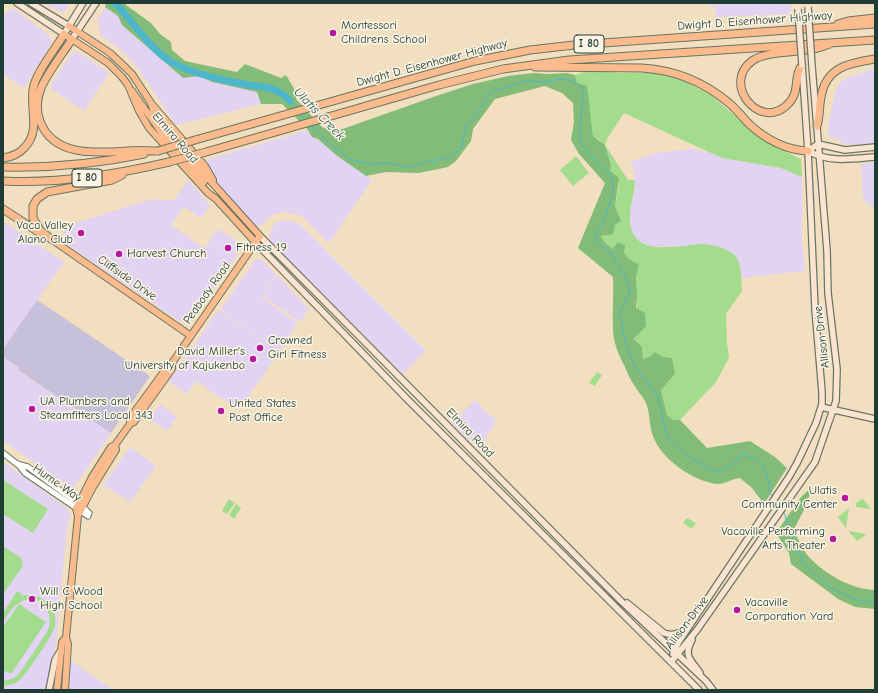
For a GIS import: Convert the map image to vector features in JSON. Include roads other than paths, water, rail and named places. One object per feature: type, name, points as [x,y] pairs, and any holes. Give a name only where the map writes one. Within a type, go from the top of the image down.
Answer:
[{"type":"highway","points":[[831,27],[848,21],[875,18]]},
{"type":"highway","name":"Dwight D. Eisenhower Highway","points":[[3,167],[61,166],[93,163],[158,150],[475,61],[530,50],[574,45],[875,24]]},
{"type":"highway","points":[[3,158],[16,155],[30,140],[35,124],[32,103],[34,84],[64,34]]},
{"type":"highway","points":[[72,39],[46,79],[38,97],[39,118],[45,131],[64,147],[80,151],[101,152],[158,150]]},
{"type":"highway","name":"Dwight D. Eisenhower Highway","points":[[3,181],[85,178],[129,171],[206,152],[471,77],[519,66],[569,60],[818,42],[875,40]]},
{"type":"highway","points":[[802,65],[798,70],[795,94],[786,106],[771,112],[761,111],[747,102],[742,93],[742,76],[746,67],[752,62],[761,57],[818,48],[834,42]]},
{"type":"highway","points":[[816,126],[819,117],[822,91],[831,75],[836,70],[847,64],[875,59]]},
{"type":"highway","points":[[519,66],[642,68],[669,72],[698,82],[711,90],[730,104],[761,134],[772,141],[790,148],[808,151]]},
{"type":"highway","points":[[51,239],[40,230],[33,218],[33,206],[37,199],[47,192],[112,180],[129,171]]},
{"type":"highway","points":[[3,209],[45,237],[51,239]]},
{"type":"main road","points":[[17,3],[64,34],[83,3]]},
{"type":"main road","points":[[31,3],[69,26]]},
{"type":"main road","points":[[72,39],[96,3]]},
{"type":"main road","name":"Allison Drive","points":[[675,653],[697,630],[815,462],[836,400],[837,370],[828,293],[808,5]]},
{"type":"main road","name":"Allison Drive","points":[[671,662],[688,628],[798,463],[816,423],[821,407],[822,388],[815,309],[808,151],[798,6]]},
{"type":"main road","name":"Elmira Road","points":[[69,26],[118,60],[132,74],[151,103],[154,112],[171,137],[217,187],[244,220],[618,597],[706,681],[713,690]]},
{"type":"main road","name":"Elmira Road","points":[[64,34],[116,70],[166,139],[208,187],[216,199],[256,243],[408,400],[699,690]]},
{"type":"main road","points":[[875,147],[845,150],[818,144],[808,151],[819,157],[838,160],[875,157]]},
{"type":"main road","name":"Peabody Road","points":[[64,690],[68,644],[66,637],[80,509],[92,477],[111,447],[115,445],[130,424],[130,418],[134,412],[168,366],[172,363],[260,236]]},
{"type":"main road","name":"Cliffside Drive","points":[[51,239],[191,336]]},
{"type":"main road","points":[[821,407],[875,419]]},
{"type":"main road","points":[[618,597],[664,633],[670,635],[676,634],[688,628]]},
{"type":"main road","points":[[697,630],[689,644],[688,652],[691,661],[706,681]]},
{"type":"main road","name":"Peabody Road","points":[[57,690],[62,642],[66,637]]},
{"type":"main road","points":[[49,690],[55,660],[61,650]]},
{"type":"street","name":"Hume Way","points":[[3,453],[17,464],[28,468],[89,515]]},
{"type":"waterway","name":"Ulatis Creek","points":[[115,3],[157,51],[180,67],[207,76],[268,88],[279,92],[290,101]]},
{"type":"waterway","name":"Ulatis Creek","points":[[310,125],[333,147],[350,159],[369,164],[387,163],[408,167],[448,157],[456,153],[462,145],[466,125],[478,112],[490,92],[529,80],[545,83],[558,79],[569,80],[582,87],[583,101],[580,123],[580,137],[582,144],[590,155],[605,169],[612,181],[612,195],[603,223],[597,232],[596,239],[598,244],[609,251],[615,259],[630,291],[626,302],[619,312],[628,352],[637,368],[657,396],[665,429],[673,443],[687,455],[718,472],[731,465],[743,455],[760,462],[767,474],[769,491],[773,497]]},
{"type":"waterway","name":"Ulatis Creek","points":[[290,101],[296,109]]},
{"type":"waterway","name":"Ulatis Creek","points":[[299,113],[305,120]]},
{"type":"waterway","name":"Ulatis Creek","points":[[776,502],[780,507]]},
{"type":"waterway","name":"Ulatis Creek","points":[[783,511],[790,533],[804,564],[831,588],[855,599],[869,602],[875,599]]},
{"type":"place","name":"Montessori Childrens School","points":[[333,33]]},
{"type":"place","name":"Vaca Valley Alano Club","points":[[81,233]]},
{"type":"place","name":"Fitness 19","points":[[228,248]]},
{"type":"place","name":"Harvest Church","points":[[119,254]]},
{"type":"place","name":"Crowned Girl Fitness","points":[[260,348]]},
{"type":"place","name":"David Miller's University of Kajukenbo","points":[[253,359]]},
{"type":"place","name":"UA Plumbers and Steamfitters Local 343","points":[[32,409]]},
{"type":"place","name":"United States Post Office","points":[[221,411]]},
{"type":"place","name":"Ulatis Community Center","points":[[845,498]]},
{"type":"place","name":"Vacaville Performing Arts Theater","points":[[833,539]]},
{"type":"place","name":"Will C Wood High School","points":[[32,599]]},
{"type":"place","name":"Vacaville Corporation Yard","points":[[737,610]]}]
